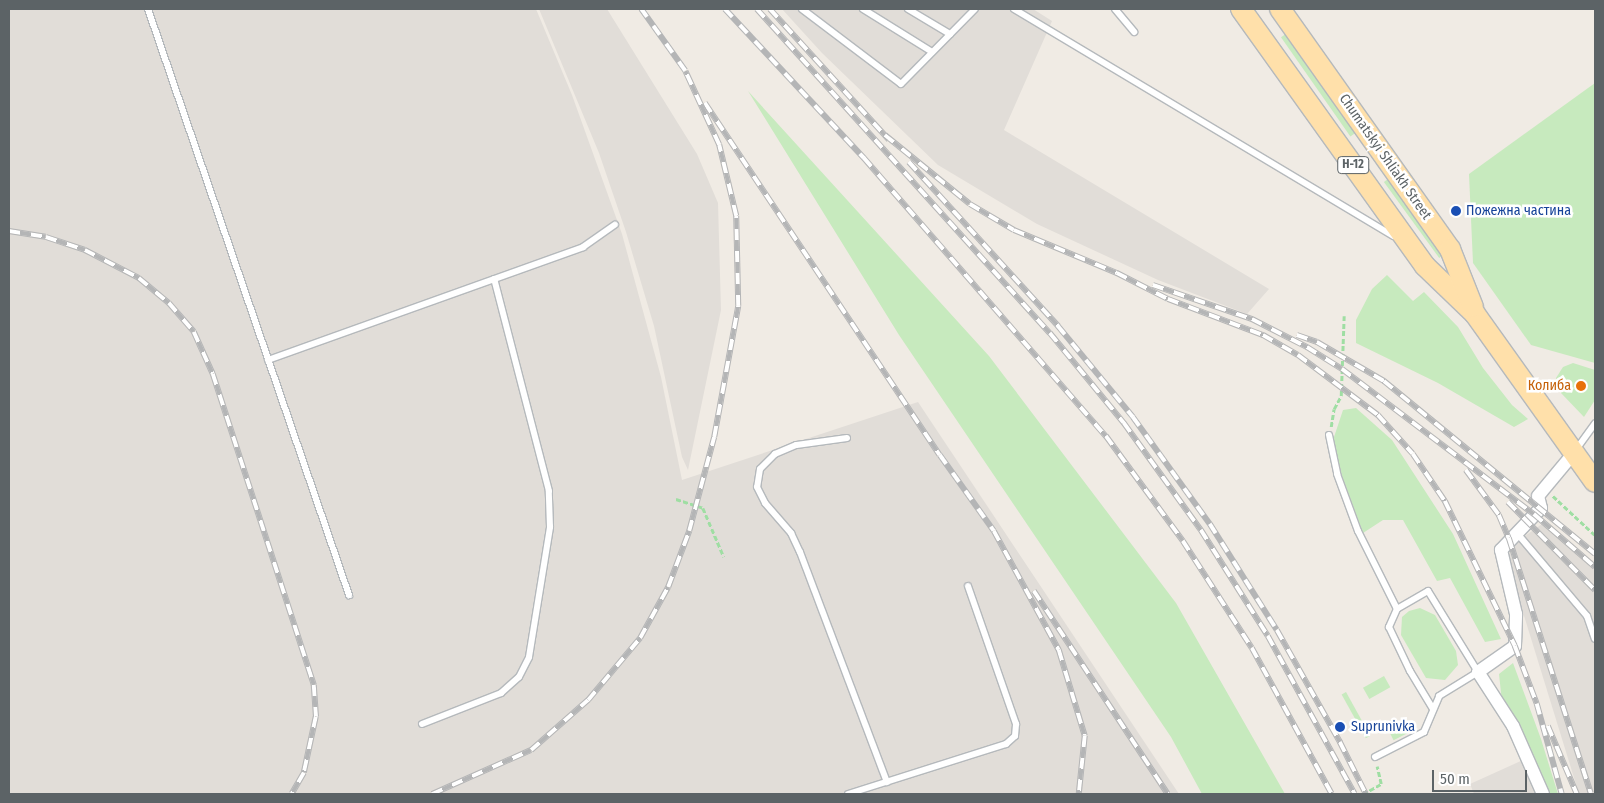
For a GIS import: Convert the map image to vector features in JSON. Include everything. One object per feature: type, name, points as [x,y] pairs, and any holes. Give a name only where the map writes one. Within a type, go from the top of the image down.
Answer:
[{"type":"main road","name":"Chumatskyi Shliakh Street","points":[[1241,9],[1425,266],[1475,314],[1573,454],[1595,482]]},
{"type":"main road","name":"Chumatskyi Shliakh Street","points":[[1280,9],[1450,249],[1475,314]]},
{"type":"street","points":[[1543,794],[1513,726],[1478,672],[1515,646],[1516,614],[1501,550],[1516,532],[1541,508],[1538,496],[1573,454]]},
{"type":"lane","points":[[148,9],[349,595]]},
{"type":"lane","points":[[802,9],[901,84],[975,9]]},
{"type":"lane","points":[[863,9],[932,52]]},
{"type":"lane","points":[[908,9],[950,34]]},
{"type":"lane","points":[[1014,9],[1393,236]]},
{"type":"lane","points":[[1115,9],[1134,32]]},
{"type":"lane","points":[[268,360],[583,247],[616,225]]},
{"type":"lane","points":[[422,724],[501,693],[519,677],[529,657],[550,527],[549,491],[494,279]]},
{"type":"lane","points":[[1573,454],[1595,423]]},
{"type":"lane","points":[[1329,436],[1337,474],[1358,531],[1397,609]]},
{"type":"lane","points":[[847,438],[796,445],[774,454],[760,468],[757,487],[765,503],[792,533],[887,782]]},
{"type":"lane","points":[[1516,532],[1587,616],[1595,640]]},
{"type":"lane","points":[[848,794],[1006,744],[1015,736],[1016,724],[968,586]]},
{"type":"lane","points":[[1375,757],[1424,732],[1439,696],[1478,672],[1428,591],[1397,609],[1389,627],[1410,671],[1433,710]]},
{"type":"path","points":[[1329,436],[1334,409],[1341,396],[1344,316]]},
{"type":"path","points":[[1544,489],[1595,535]]},
{"type":"path","points":[[676,500],[703,508],[724,557]]},
{"type":"path","points":[[1363,794],[1382,784],[1375,757]]},
{"type":"shaded area","points":[[9,9],[536,9],[572,95],[622,234],[661,377],[682,480],[918,402],[1179,794],[9,794]]},
{"type":"shaded area","points":[[539,9],[607,9],[697,154],[718,203],[721,310],[688,470],[682,457],[654,326],[626,232],[599,153]]},
{"type":"shaded area","points":[[782,9],[1033,9],[1052,21],[1004,130],[1269,289],[1247,314],[1158,280],[1037,224],[938,165],[822,53]]},
{"type":"shaded area","points":[[1542,524],[1595,568],[1595,794],[1579,794],[1504,551]]},
{"type":"shaded area","points":[[1523,760],[1540,794],[1474,794],[1470,784]]},
{"type":"green space","points":[[1290,31],[1359,130],[1350,136],[1281,37]]},
{"type":"green space","points":[[1595,83],[1595,363],[1531,345],[1473,263],[1469,174]]},
{"type":"green space","points":[[748,91],[989,356],[1176,603],[1285,794],[1202,794],[1171,737],[899,335]]},
{"type":"green space","points":[[1392,176],[1447,252],[1439,258],[1384,182]]},
{"type":"green space","points":[[1387,275],[1413,301],[1424,292],[1458,327],[1483,368],[1512,405],[1528,419],[1514,427],[1438,383],[1356,343],[1356,320],[1372,289]]},
{"type":"green space","points":[[1573,363],[1595,370],[1595,400],[1584,417],[1561,393],[1556,378],[1563,367]]},
{"type":"green space","points":[[1356,408],[1392,440],[1453,534],[1501,639],[1485,642],[1450,578],[1437,581],[1403,520],[1383,520],[1363,533],[1342,476],[1333,440],[1343,410]]},
{"type":"green space","points":[[1420,608],[1435,615],[1456,651],[1458,665],[1445,680],[1426,678],[1401,635],[1402,617],[1409,611]]},
{"type":"green space","points":[[1513,663],[1541,739],[1558,794],[1550,794],[1511,714],[1502,702],[1499,674]]},
{"type":"green space","points":[[1384,676],[1390,687],[1369,699],[1363,688]]},
{"type":"green space","points":[[1346,692],[1370,736],[1366,738],[1342,694]]},
{"type":"green space","points":[[1410,724],[1413,730],[1394,740],[1390,734]]},
{"type":"railway","points":[[432,794],[531,750],[588,700],[640,638],[668,587],[689,531],[714,437],[738,306],[736,216],[719,145],[685,71],[641,9]]},
{"type":"railway","points":[[725,9],[864,158],[1106,436],[1183,541],[1252,648],[1332,794]]},
{"type":"railway","points":[[757,9],[1050,333],[1124,423],[1201,530],[1268,636],[1355,794]]},
{"type":"railway","points":[[770,9],[889,140]]},
{"type":"railway","points":[[705,103],[940,455],[994,531],[1059,650],[1085,736],[1079,794]]},
{"type":"railway","points":[[885,135],[970,204],[1014,230],[1117,273],[1168,299],[1263,335],[1298,355],[1378,415],[1413,454],[1445,501],[1515,646],[1537,704],[1562,794]]},
{"type":"railway","points":[[909,162],[1058,326],[1133,417],[1210,524],[1277,630],[1340,742],[1366,794]]},
{"type":"railway","points":[[9,231],[46,237],[85,250],[139,278],[169,303],[194,332],[213,374],[314,685],[316,717],[304,773],[292,794]]},
{"type":"railway","points":[[1153,285],[1252,319],[1307,347],[1342,369],[1534,514],[1595,567]]},
{"type":"railway","points":[[1297,335],[1317,342],[1384,381],[1595,554]]},
{"type":"railway","points":[[1466,470],[1499,515],[1509,538],[1591,793]]},
{"type":"railway","points":[[1508,502],[1595,590]]},
{"type":"railway","points":[[1034,591],[1168,794]]},
{"type":"railway","points":[[1548,726],[1577,794]]},
{"type":"place","name":"Пожежна частина","points":[[1456,211]]},
{"type":"place","name":"Колиба","points":[[1581,386]]},
{"type":"place","name":"Suprunivka","points":[[1340,727]]}]
